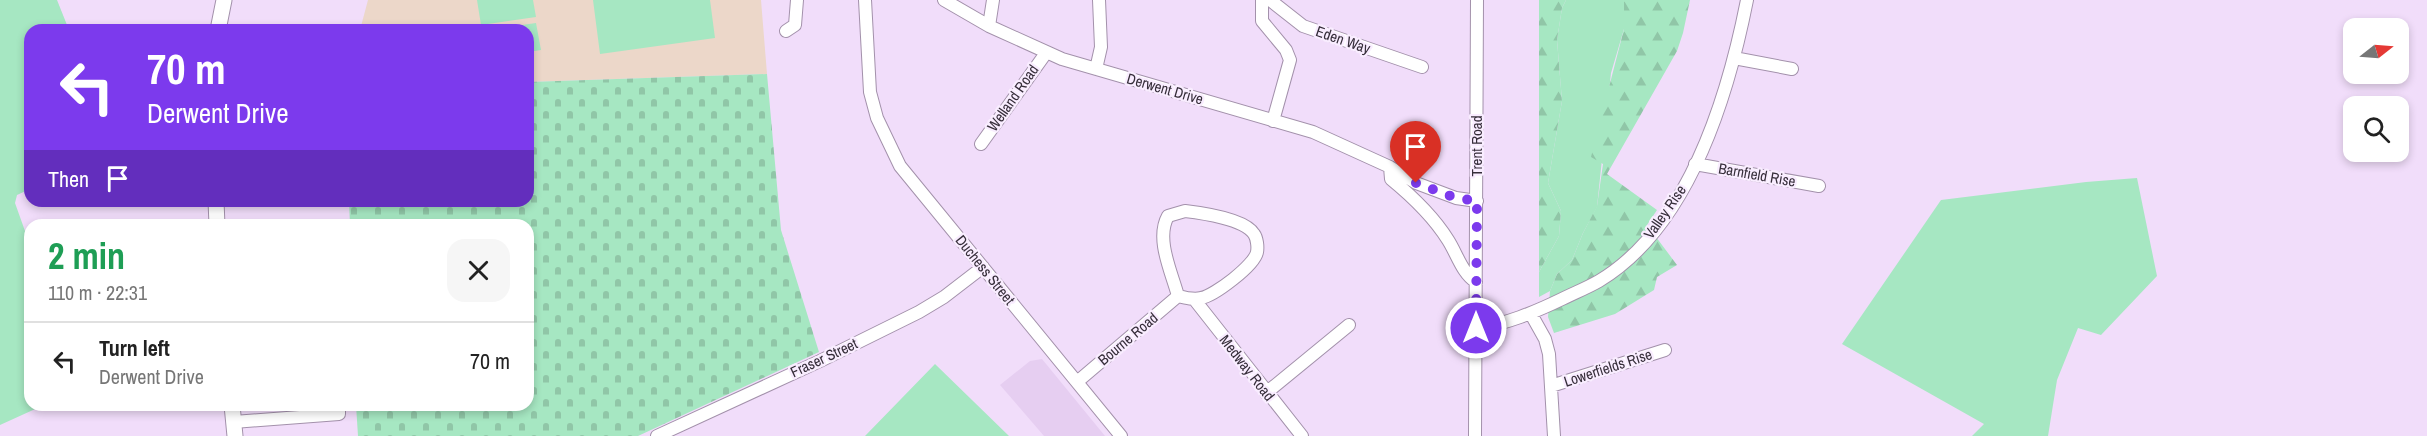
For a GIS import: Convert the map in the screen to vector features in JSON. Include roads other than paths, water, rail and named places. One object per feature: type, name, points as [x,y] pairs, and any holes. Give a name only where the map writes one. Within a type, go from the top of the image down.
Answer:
[{"type":"main road","points":[[219,24],[224,0]]},
{"type":"main road","points":[[233,411],[235,429]]},
{"type":"street","points":[[786,31],[795,25],[797,0]]},
{"type":"street","points":[[865,6],[875,0]]},
{"type":"street","name":"Derwent Drive","points":[[944,0],[989,26],[1046,53],[1313,132],[1390,167],[1416,183],[1456,198],[1477,201]]},
{"type":"street","points":[[989,26],[993,0]]},
{"type":"street","points":[[1096,69],[1101,47],[1099,0]]},
{"type":"street","points":[[1262,0],[1262,21],[1286,50],[1290,60],[1273,121]]},
{"type":"street","name":"Eden Way","points":[[1270,0],[1303,26],[1422,68]]},
{"type":"street","name":"Trent Road","points":[[1475,436],[1477,0]]},
{"type":"street","name":"Valley Rise","points":[[1476,328],[1506,323],[1531,314],[1600,280],[1634,253],[1661,223],[1695,164],[1722,102],[1747,0]]},
{"type":"street","name":"Duchess Street","points":[[865,6],[870,92],[877,118],[900,166],[1121,436]]},
{"type":"street","name":"Welland Road","points":[[981,144],[1046,53]]},
{"type":"street","points":[[1734,58],[1792,69]]},
{"type":"street","name":"Barnfield Rise","points":[[1695,164],[1819,186]]},
{"type":"street","points":[[1390,167],[1391,179],[1417,200],[1434,220],[1469,277],[1476,282]]},
{"type":"street","points":[[1185,211],[1202,213],[1238,222],[1249,228],[1257,241],[1257,253],[1253,261],[1204,298],[1178,296],[1163,230],[1168,216],[1185,211]]},
{"type":"street","name":"Fraser Street","points":[[657,436],[920,312],[983,267]]},
{"type":"street","name":"Bourne Road","points":[[1077,382],[1178,296]]},
{"type":"street","name":"Medway Road","points":[[1194,299],[1302,436]]},
{"type":"street","name":"Lowerfields Rise","points":[[1531,314],[1545,339],[1549,354],[1554,436]]},
{"type":"street","points":[[1266,393],[1349,325]]},
{"type":"street","name":"Lowerfields Rise","points":[[1551,386],[1665,350]]},
{"type":"street","points":[[235,429],[334,411]]}]
